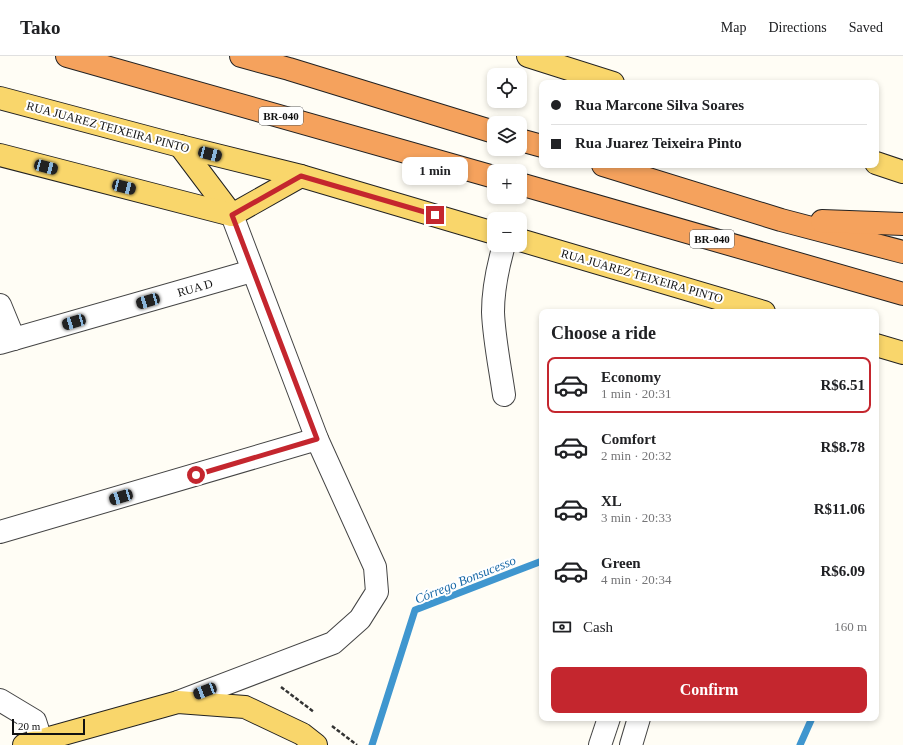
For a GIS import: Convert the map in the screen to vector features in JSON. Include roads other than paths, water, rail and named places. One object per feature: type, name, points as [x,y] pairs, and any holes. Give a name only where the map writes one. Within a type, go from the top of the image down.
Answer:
[{"type":"highway","name":"BR-040","points":[[67,56],[487,175]]},
{"type":"highway","points":[[241,56],[289,69],[487,130]]},
{"type":"highway","points":[[527,142],[539,145]]},
{"type":"highway","points":[[613,168],[781,220],[903,252]]},
{"type":"highway","name":"BR-040","points":[[527,186],[903,294]]},
{"type":"highway","points":[[781,220],[903,224]]},
{"type":"main road","points":[[528,56],[604,80]]},
{"type":"main road","name":"RUA JUAREZ TEIXEIRA PINTO","points":[[0,98],[180,146],[301,176],[487,231]]},
{"type":"main road","points":[[180,146],[232,215]]},
{"type":"main road","points":[[0,155],[232,215],[301,176]]},
{"type":"main road","points":[[879,164],[903,172]]},
{"type":"main road","name":"RUA JUAREZ TEIXEIRA PINTO","points":[[527,242],[754,309]]},
{"type":"main road","points":[[879,346],[903,353]]},
{"type":"main road","points":[[32,742],[178,702],[245,707],[309,740]]},
{"type":"street","points":[[178,702],[333,643],[360,619],[377,592],[375,568],[317,439],[232,215]]},
{"type":"street","points":[[502,252],[498,269],[493,311],[504,395]]},
{"type":"street","name":"RUA D","points":[[7,341],[252,271]]},
{"type":"street","points":[[0,306],[7,341]]},
{"type":"street","points":[[0,532],[317,439]]},
{"type":"street","points":[[0,700],[35,721],[32,742]]},
{"type":"street","points":[[600,745],[608,721]]},
{"type":"street","points":[[631,745],[638,721]]},
{"type":"waterway","name":"Córrego Bonsucesso","points":[[372,745],[415,610],[539,562]]},
{"type":"waterway","name":"Córrego Bonsucesso","points":[[800,745],[811,721]]}]
